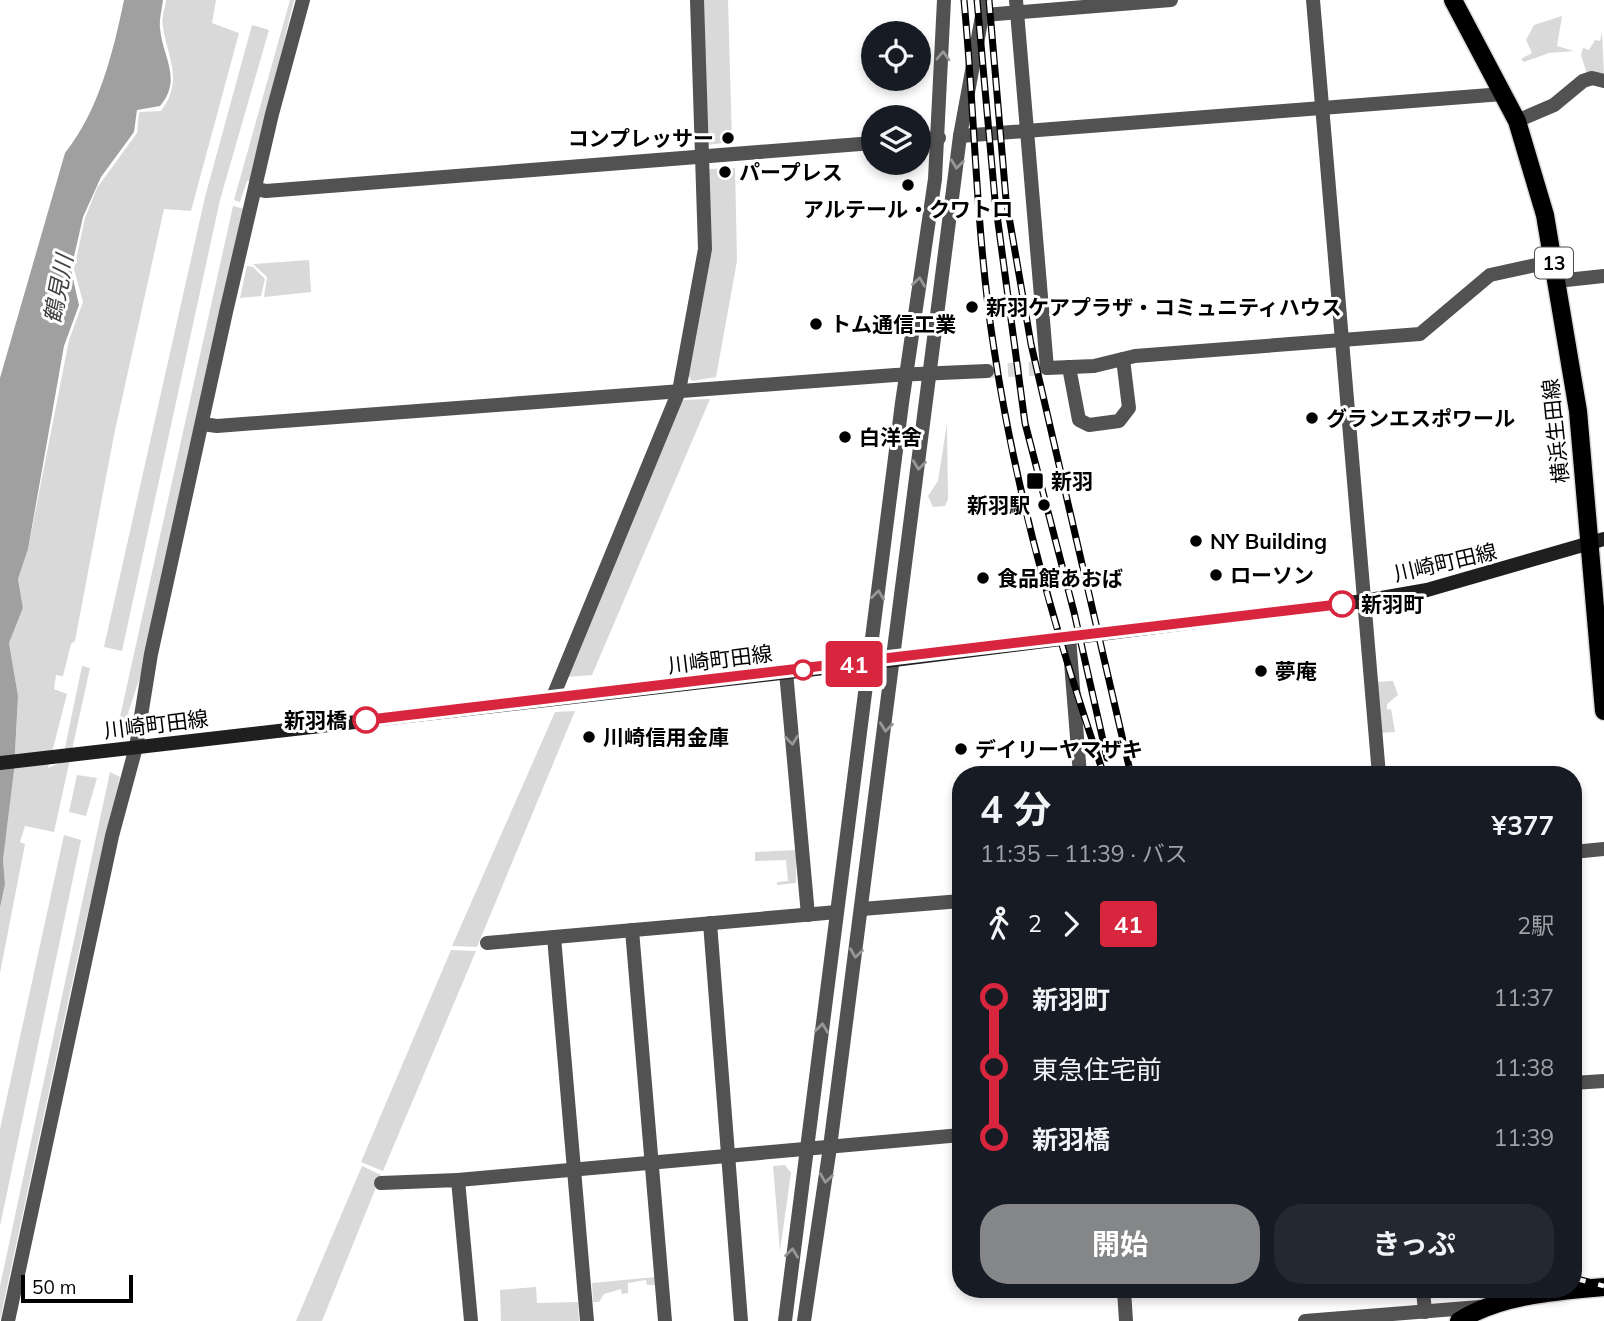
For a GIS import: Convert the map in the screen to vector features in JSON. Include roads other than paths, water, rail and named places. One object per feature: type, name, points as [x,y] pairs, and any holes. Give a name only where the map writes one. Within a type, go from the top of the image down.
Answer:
[{"type":"main road","name":"横浜生田線","points":[[1453,0],[1517,121],[1545,215],[1597,542],[1604,711]]},
{"type":"main road","name":"川崎町田線","points":[[0,763],[894,660],[1364,601],[1427,590],[1597,542]]},
{"type":"main road","points":[[1582,1291],[1604,1287]]},
{"type":"main road","points":[[1459,1321],[1485,1307],[1539,1298]]},
{"type":"street","points":[[8,1321],[112,836],[136,747],[151,654],[202,424],[255,189],[303,0]]},
{"type":"street","points":[[552,699],[679,391],[705,249],[697,0]]},
{"type":"street","points":[[785,1321],[906,374],[939,138],[944,0]]},
{"type":"street","points":[[804,1321],[862,909],[961,136],[985,0]]},
{"type":"street","points":[[984,15],[1016,6],[1171,0]]},
{"type":"street","points":[[1313,0],[1378,766]]},
{"type":"street","points":[[1016,6],[1047,368],[1420,334],[1490,275],[1554,261]]},
{"type":"street","points":[[1517,121],[1554,105],[1583,81],[1592,78],[1604,81]]},
{"type":"street","points":[[961,136],[1503,94]]},
{"type":"street","points":[[931,139],[939,138]]},
{"type":"street","points":[[255,189],[266,191],[861,144]]},
{"type":"street","points":[[1557,281],[1604,276]]},
{"type":"street","points":[[1069,367],[1079,420],[1089,425],[1119,421],[1129,408],[1123,359]]},
{"type":"street","points":[[202,424],[217,426],[906,374],[987,371]]},
{"type":"street","points":[[1069,637],[1079,766]]},
{"type":"street","points":[[786,672],[808,915]]},
{"type":"street","points":[[1582,851],[1604,849]]},
{"type":"street","points":[[862,909],[952,902]]},
{"type":"street","points":[[487,943],[837,912]]},
{"type":"street","points":[[710,923],[741,1321]]},
{"type":"street","points":[[632,930],[665,1321]]},
{"type":"street","points":[[554,937],[587,1321]]},
{"type":"street","points":[[1582,1082],[1604,1081]]},
{"type":"street","points":[[381,1183],[458,1180],[952,1136]]},
{"type":"street","points":[[458,1180],[471,1321]]},
{"type":"street","points":[[1125,1298],[1126,1321]]},
{"type":"street","points":[[1424,1298],[1425,1312]]},
{"type":"street","points":[[1305,1321],[1485,1307]]},
{"type":"water","name":"鶴見川","points":[[124,0],[163,0],[160,28],[171,77],[170,86],[160,106],[137,110],[134,132],[101,177],[83,217],[71,270],[79,305],[64,346],[28,549],[18,579],[23,608],[9,643],[18,696],[14,771],[3,860],[5,884],[0,908],[0,378],[65,153],[96,100],[115,40]]},
{"type":"tunnel","points":[[987,371],[1047,368]]},
{"type":"railway","points":[[964,0],[983,262],[1003,404],[1039,565],[1101,766]]},
{"type":"railway","points":[[977,0],[995,200],[1025,423],[1074,612],[1107,758]]},
{"type":"railway","points":[[989,0],[1006,199],[1031,344],[1129,766]]},
{"type":"railway","points":[[1582,1280],[1604,1286]]},
{"type":"place","name":"コンプレッサー","points":[[728,138]]},
{"type":"place","name":"パープレス","points":[[725,172]]},
{"type":"place","name":"アルテール・クワトロ","points":[[908,185]]},
{"type":"place","name":"新羽ケアプラザ・コミュニティハウス","points":[[972,307]]},
{"type":"place","name":"トム通信工業","points":[[816,324]]},
{"type":"place","name":"グランエスポワール","points":[[1312,418]]},
{"type":"place","name":"白洋舍","points":[[845,437]]},
{"type":"place","name":"新羽","points":[[1035,481]]},
{"type":"place","name":"新羽駅","points":[[1044,505]]},
{"type":"place","name":"NY Building","points":[[1196,541]]},
{"type":"place","name":"ローソン","points":[[1216,575]]},
{"type":"place","name":"食品館あおば","points":[[983,578]]},
{"type":"place","name":"新羽町","points":[[1342,604]]},
{"type":"place","name":"夢庵","points":[[1261,671]]},
{"type":"place","name":"新羽橋","points":[[366,720]]},
{"type":"place","name":"川崎信用金庫","points":[[589,737]]},
{"type":"place","name":"デイリーヤマザキ","points":[[961,749]]}]
